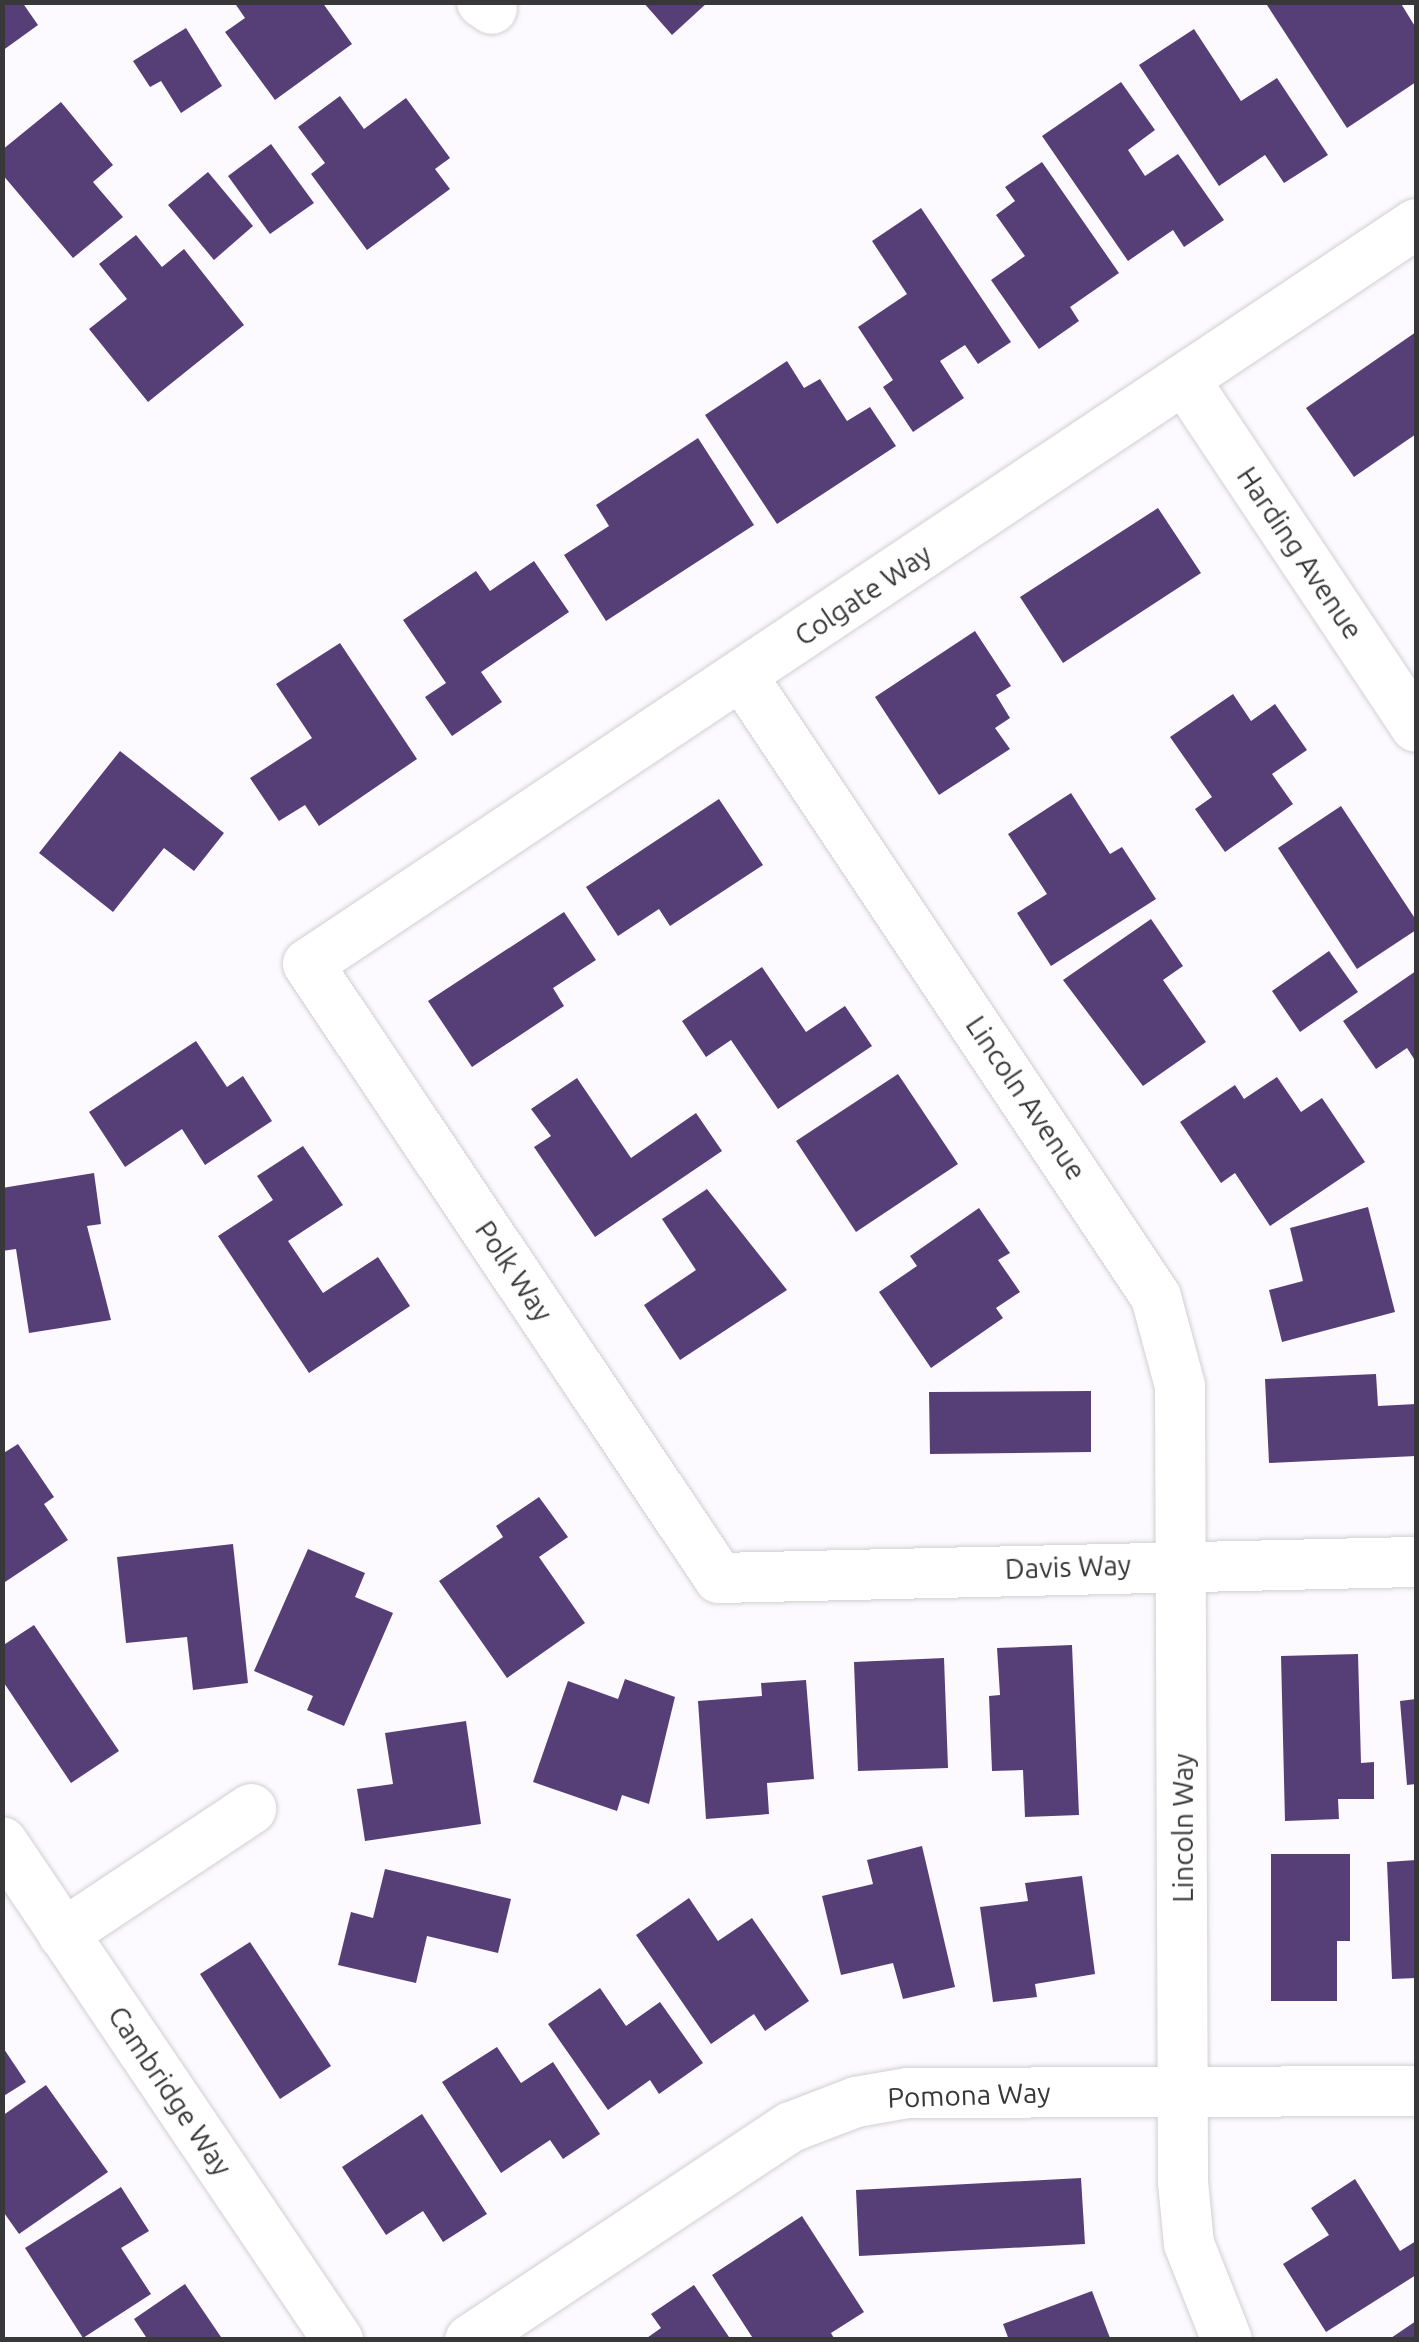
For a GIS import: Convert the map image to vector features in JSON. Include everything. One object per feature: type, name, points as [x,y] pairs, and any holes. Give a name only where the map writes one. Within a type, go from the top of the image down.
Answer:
[{"type":"street","name":"Colgate Way","points":[[308,964],[1416,224]]},
{"type":"street","name":"Harding Avenue","points":[[1184,378],[1416,727]]},
{"type":"street","name":"Lincoln Avenue","points":[[742,676],[1156,1297],[1180,1386],[1182,1564]]},
{"type":"street","name":"Polk Way","points":[[308,964],[719,1578]]},
{"type":"street","name":"Davis Way","points":[[719,1578],[1182,1564],[1416,1562]]},
{"type":"street","name":"Lincoln Way","points":[[1182,1564],[1184,2091]]},
{"type":"street","points":[[64,1934],[252,1809]]},
{"type":"street","name":"Cambridge Way","points":[[2,1842],[338,2340]]},
{"type":"street","points":[[1184,2091],[1189,2244],[1228,2340]]},
{"type":"street","name":"Pomona Way","points":[[470,2340],[791,2127],[856,2102],[908,2093],[1416,2091]]},
{"type":"building","points":[[2,2],[22,2],[38,25],[2,51]]},
{"type":"building","points":[[234,2],[322,2],[352,44],[275,100],[225,32],[245,18]]},
{"type":"building","points":[[643,2],[708,2],[672,35]]},
{"type":"building","points":[[1265,2],[1400,2],[1416,28],[1416,82],[1347,128]]},
{"type":"building","points":[[186,28],[222,86],[181,113],[161,81],[150,87],[133,61]]},
{"type":"building","points":[[1194,29],[1241,101],[1277,78],[1328,155],[1284,183],[1265,155],[1219,186],[1139,65]]},
{"type":"building","points":[[1121,82],[1155,130],[1128,150],[1145,176],[1178,154],[1224,220],[1184,247],[1173,230],[1128,261],[1042,136]]},
{"type":"building","points":[[340,96],[364,129],[406,98],[450,158],[435,169],[450,189],[367,250],[311,174],[325,163],[298,127]]},
{"type":"building","points":[[61,102],[113,165],[93,182],[123,217],[73,258],[2,174],[2,150]]},
{"type":"building","points":[[271,144],[314,203],[270,234],[228,176]]},
{"type":"building","points":[[1042,162],[1119,273],[1070,307],[1079,321],[1039,349],[991,280],[1025,256],[996,215],[1015,201],[1005,187]]},
{"type":"building","points":[[208,172],[253,226],[214,260],[168,205]]},
{"type":"building","points":[[921,208],[1011,342],[978,364],[965,345],[940,361],[964,398],[913,432],[883,387],[893,380],[858,327],[907,294],[872,241]]},
{"type":"building","points":[[136,235],[162,267],[184,249],[244,325],[148,402],[89,329],[127,299],[99,264]]},
{"type":"building","points":[[1416,332],[1416,434],[1354,477],[1306,408]]},
{"type":"building","points":[[787,361],[804,388],[820,379],[847,421],[870,407],[896,446],[777,524],[705,415]]},
{"type":"building","points":[[698,438],[754,525],[606,621],[564,555],[609,526],[596,505]]},
{"type":"building","points":[[1158,508],[1201,573],[1063,663],[1020,597]]},
{"type":"building","points":[[534,561],[569,612],[481,672],[502,702],[452,736],[425,697],[446,683],[403,620],[476,571],[490,591]]},
{"type":"building","points":[[975,631],[1011,686],[996,695],[1010,718],[995,728],[1010,749],[939,795],[875,697]]},
{"type":"building","points":[[340,643],[417,759],[319,826],[305,805],[279,821],[250,778],[312,738],[276,684]]},
{"type":"building","points":[[1233,694],[1251,721],[1275,704],[1307,750],[1272,774],[1293,804],[1225,852],[1195,809],[1212,797],[1170,737]]},
{"type":"building","points":[[120,751],[224,833],[194,871],[164,848],[113,912],[39,853]]},
{"type":"building","points":[[1071,793],[1110,854],[1122,847],[1156,899],[1051,966],[1017,913],[1047,894],[1008,834]]},
{"type":"building","points":[[719,799],[763,865],[670,926],[659,909],[618,936],[586,887]]},
{"type":"building","points":[[1341,806],[1416,920],[1416,930],[1357,969],[1278,848]]},
{"type":"building","points":[[564,912],[596,960],[553,988],[564,1006],[472,1067],[428,1001]]},
{"type":"building","points":[[1151,919],[1183,966],[1163,980],[1206,1042],[1143,1086],[1063,980]]},
{"type":"building","points":[[1329,951],[1358,992],[1300,1032],[1272,991]]},
{"type":"building","points":[[762,967],[806,1032],[845,1006],[872,1046],[778,1109],[731,1040],[706,1057],[682,1021]]},
{"type":"building","points":[[1416,971],[1416,1062],[1407,1048],[1376,1069],[1343,1021]]},
{"type":"building","points":[[196,1041],[227,1087],[243,1076],[272,1121],[205,1165],[182,1129],[125,1167],[89,1112]]},
{"type":"building","points":[[898,1074],[958,1164],[856,1232],[796,1141]]},
{"type":"building","points":[[1277,1077],[1301,1112],[1322,1098],[1365,1162],[1270,1226],[1235,1173],[1221,1183],[1180,1122],[1235,1085],[1244,1099]]},
{"type":"building","points":[[577,1078],[631,1158],[696,1113],[722,1151],[595,1237],[534,1147],[551,1136],[531,1109]]},
{"type":"building","points":[[303,1146],[343,1205],[288,1241],[323,1293],[378,1257],[410,1306],[309,1373],[218,1236],[273,1200],[257,1176]]},
{"type":"building","points":[[94,1173],[101,1224],[87,1226],[111,1320],[29,1333],[16,1249],[2,1251],[2,1188]]},
{"type":"building","points":[[707,1189],[787,1290],[680,1360],[644,1305],[696,1270],[662,1219]]},
{"type":"building","points":[[1368,1207],[1395,1312],[1282,1342],[1269,1290],[1303,1281],[1290,1228]]},
{"type":"building","points":[[979,1208],[1010,1253],[998,1260],[1020,1292],[996,1308],[1003,1318],[931,1368],[879,1292],[917,1266],[910,1256]]},
{"type":"building","points":[[1376,1374],[1378,1406],[1416,1404],[1416,1456],[1269,1463],[1265,1379]]},
{"type":"building","points":[[1091,1391],[1091,1452],[930,1454],[929,1392]]},
{"type":"building","points":[[18,1444],[54,1497],[44,1504],[68,1540],[2,1584],[2,1454]]},
{"type":"building","points":[[539,1497],[568,1537],[539,1557],[585,1623],[507,1678],[439,1581],[503,1537],[496,1526]]},
{"type":"building","points":[[233,1544],[248,1683],[193,1690],[187,1637],[126,1643],[117,1557]]},
{"type":"building","points":[[308,1549],[365,1573],[355,1597],[393,1613],[344,1726],[307,1710],[313,1696],[254,1671]]},
{"type":"building","points":[[34,1625],[119,1751],[71,1783],[2,1680],[2,1646]]},
{"type":"building","points":[[1072,1645],[1079,1815],[1025,1817],[1023,1770],[992,1771],[989,1696],[1000,1695],[997,1648]]},
{"type":"building","points":[[1358,1654],[1361,1763],[1374,1762],[1374,1799],[1338,1799],[1339,1819],[1285,1821],[1281,1656]]},
{"type":"building","points":[[944,1658],[948,1768],[858,1771],[854,1662]]},
{"type":"building","points":[[625,1679],[675,1697],[649,1804],[622,1795],[617,1811],[533,1782],[568,1681],[618,1699]]},
{"type":"building","points":[[806,1680],[814,1779],[767,1783],[769,1814],[706,1819],[698,1701],[762,1696],[761,1683]]},
{"type":"building","points":[[1416,1699],[1416,1784],[1407,1785],[1400,1701]]},
{"type":"building","points":[[466,1721],[481,1824],[365,1841],[357,1789],[393,1784],[385,1733]]},
{"type":"building","points":[[922,1846],[955,1987],[903,1999],[893,1963],[841,1975],[822,1896],[873,1884],[867,1860]]},
{"type":"building","points":[[1271,1854],[1350,1854],[1350,1941],[1337,1941],[1337,2001],[1271,2001]]},
{"type":"building","points":[[1416,1860],[1416,1978],[1392,1979],[1387,1862]]},
{"type":"building","points":[[385,1869],[511,1899],[498,1953],[427,1936],[416,1983],[338,1965],[351,1912],[373,1918]]},
{"type":"building","points":[[1082,1876],[1095,1974],[1035,1984],[1037,1997],[993,2002],[980,1907],[1028,1901],[1025,1883]]},
{"type":"building","points":[[689,1898],[718,1941],[752,1918],[809,2001],[765,2031],[754,2014],[711,2044],[636,1935]]},
{"type":"building","points":[[250,1942],[331,2066],[280,2099],[200,1974]]},
{"type":"building","points":[[600,1988],[626,2026],[660,2002],[703,2063],[659,2094],[650,2080],[608,2110],[548,2024]]},
{"type":"building","points":[[2,2046],[26,2082],[2,2097]]},
{"type":"building","points":[[497,2047],[521,2083],[553,2062],[600,2134],[563,2159],[550,2140],[501,2173],[442,2082]]},
{"type":"building","points":[[46,2085],[108,2172],[19,2234],[2,2210],[2,2116]]},
{"type":"building","points":[[422,2114],[487,2214],[443,2242],[423,2211],[386,2235],[342,2167]]},
{"type":"building","points":[[1081,2178],[1085,2244],[859,2256],[856,2190]]},
{"type":"building","points":[[1355,2179],[1400,2251],[1416,2241],[1416,2275],[1326,2332],[1283,2264],[1329,2235],[1311,2208]]},
{"type":"building","points":[[121,2187],[149,2231],[121,2248],[151,2294],[83,2338],[25,2248]]},
{"type":"building","points":[[802,2216],[864,2312],[831,2333],[835,2340],[754,2340],[712,2275]]},
{"type":"building","points":[[185,2284],[223,2340],[148,2340],[134,2319]]},
{"type":"building","points":[[694,2285],[731,2340],[644,2340],[661,2328],[651,2314]]},
{"type":"building","points":[[1092,2291],[1110,2338],[1009,2340],[1003,2324]]},
{"type":"building","points":[[1416,2321],[1416,2340],[1388,2340]]}]
